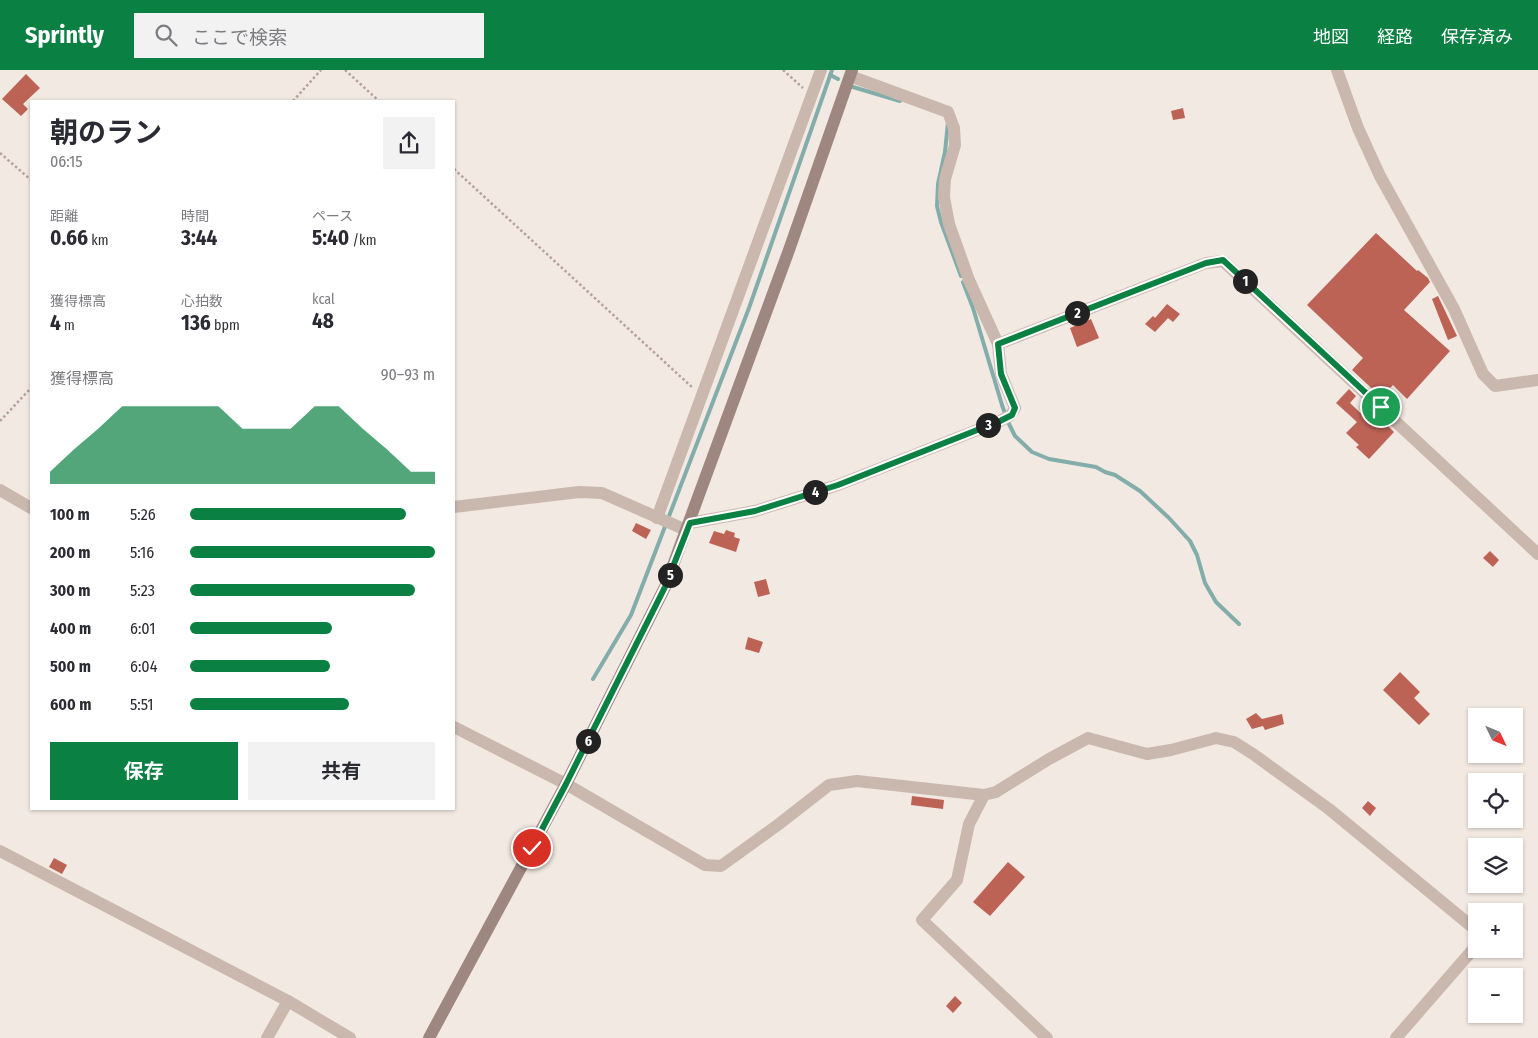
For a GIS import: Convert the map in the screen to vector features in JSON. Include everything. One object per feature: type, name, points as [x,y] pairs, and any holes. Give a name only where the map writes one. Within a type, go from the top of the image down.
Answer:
[{"type":"street","points":[[660,519],[700,395],[821,70]]},
{"type":"street","points":[[1337,70],[1358,128],[1380,176],[1454,309],[1483,374],[1495,386],[1538,380]]},
{"type":"street","points":[[428,1038],[566,784],[665,587],[685,526],[789,250],[851,73],[948,112],[954,128],[955,145],[945,179],[944,196],[949,224],[969,280],[998,344],[1001,374],[1015,408],[1012,415],[838,485],[755,511],[685,526],[660,519],[602,493],[579,492],[455,507]]},
{"type":"street","points":[[998,344],[1206,263],[1223,260],[1538,554]]},
{"type":"street","points":[[0,490],[30,507]]},
{"type":"street","points":[[455,728],[566,784],[705,865],[713,866],[721,866],[829,785],[857,781],[984,795],[996,792],[1049,759],[1088,738],[1147,754],[1171,750],[1216,738],[1234,742],[1329,809],[1468,923]]},
{"type":"street","points":[[984,795],[969,824],[957,880],[922,920],[1047,1038]]},
{"type":"street","points":[[0,851],[288,1001],[350,1038]]},
{"type":"street","points":[[1396,1038],[1468,955]]},
{"type":"street","points":[[267,1038],[288,1001]]},
{"type":"path","points":[[293,100],[321,70]]},
{"type":"path","points":[[345,70],[378,100]]},
{"type":"path","points":[[783,70],[811,96]]},
{"type":"path","points":[[0,152],[30,179]]},
{"type":"path","points":[[455,170],[700,395]]},
{"type":"path","points":[[0,421],[30,389]]},
{"type":"building","points":[[26,74],[40,88],[23,104],[28,109],[21,116],[2,99]]},
{"type":"building","points":[[1183,108],[1185,118],[1173,120],[1171,111]]},
{"type":"building","points":[[1376,233],[1417,271],[1428,278],[1430,282],[1404,310],[1450,351],[1407,399],[1393,385],[1381,397],[1352,370],[1363,358],[1307,305]]},
{"type":"building","points":[[1438,296],[1457,336],[1448,340],[1432,299]]},
{"type":"building","points":[[1167,304],[1180,314],[1173,322],[1168,318],[1155,332],[1145,324],[1153,316],[1155,318]]},
{"type":"building","points":[[1091,319],[1099,338],[1077,347],[1070,328]]},
{"type":"building","points":[[1349,389],[1356,396],[1350,403],[1375,427],[1382,420],[1394,432],[1369,459],[1356,447],[1359,445],[1346,433],[1357,422],[1336,403]]},
{"type":"building","points":[[636,523],[651,530],[646,539],[632,531]]},
{"type":"building","points":[[726,530],[735,533],[734,537],[740,539],[736,552],[709,543],[714,531],[724,534]]},
{"type":"building","points":[[1490,551],[1499,560],[1493,567],[1483,558]]},
{"type":"building","points":[[766,579],[770,594],[758,597],[754,582]]},
{"type":"building","points":[[748,637],[763,642],[759,653],[745,649]]},
{"type":"building","points":[[1400,672],[1420,692],[1414,698],[1430,714],[1419,725],[1383,690]]},
{"type":"building","points":[[1256,713],[1262,719],[1282,714],[1284,724],[1265,730],[1263,726],[1252,729],[1246,719]]},
{"type":"building","points":[[912,796],[944,800],[943,809],[911,805]]},
{"type":"building","points":[[1368,801],[1376,808],[1370,816],[1362,808]]},
{"type":"building","points":[[54,858],[67,865],[62,874],[49,867]]},
{"type":"building","points":[[1008,862],[1025,877],[990,916],[973,902]]},
{"type":"building","points":[[955,996],[962,1003],[953,1013],[946,1006]]},
{"type":"waterway","points":[[593,679],[631,615],[749,308],[832,70]]},
{"type":"waterway","points":[[830,75],[838,79]]},
{"type":"waterway","points":[[853,87],[900,101]]},
{"type":"waterway","points":[[948,122],[945,152],[938,184],[937,206],[961,276]]},
{"type":"waterway","points":[[963,282],[973,308],[1002,405],[1015,436],[1032,452],[1049,459],[1096,467],[1115,475],[1140,491],[1190,541],[1197,555],[1205,583],[1216,602],[1239,624]]},
{"type":"route","points":[[532,848],[665,587],[690,523],[755,511],[838,485],[1012,415],[1015,408],[1001,374],[998,344],[1206,263],[1223,260],[1381,407]]}]
